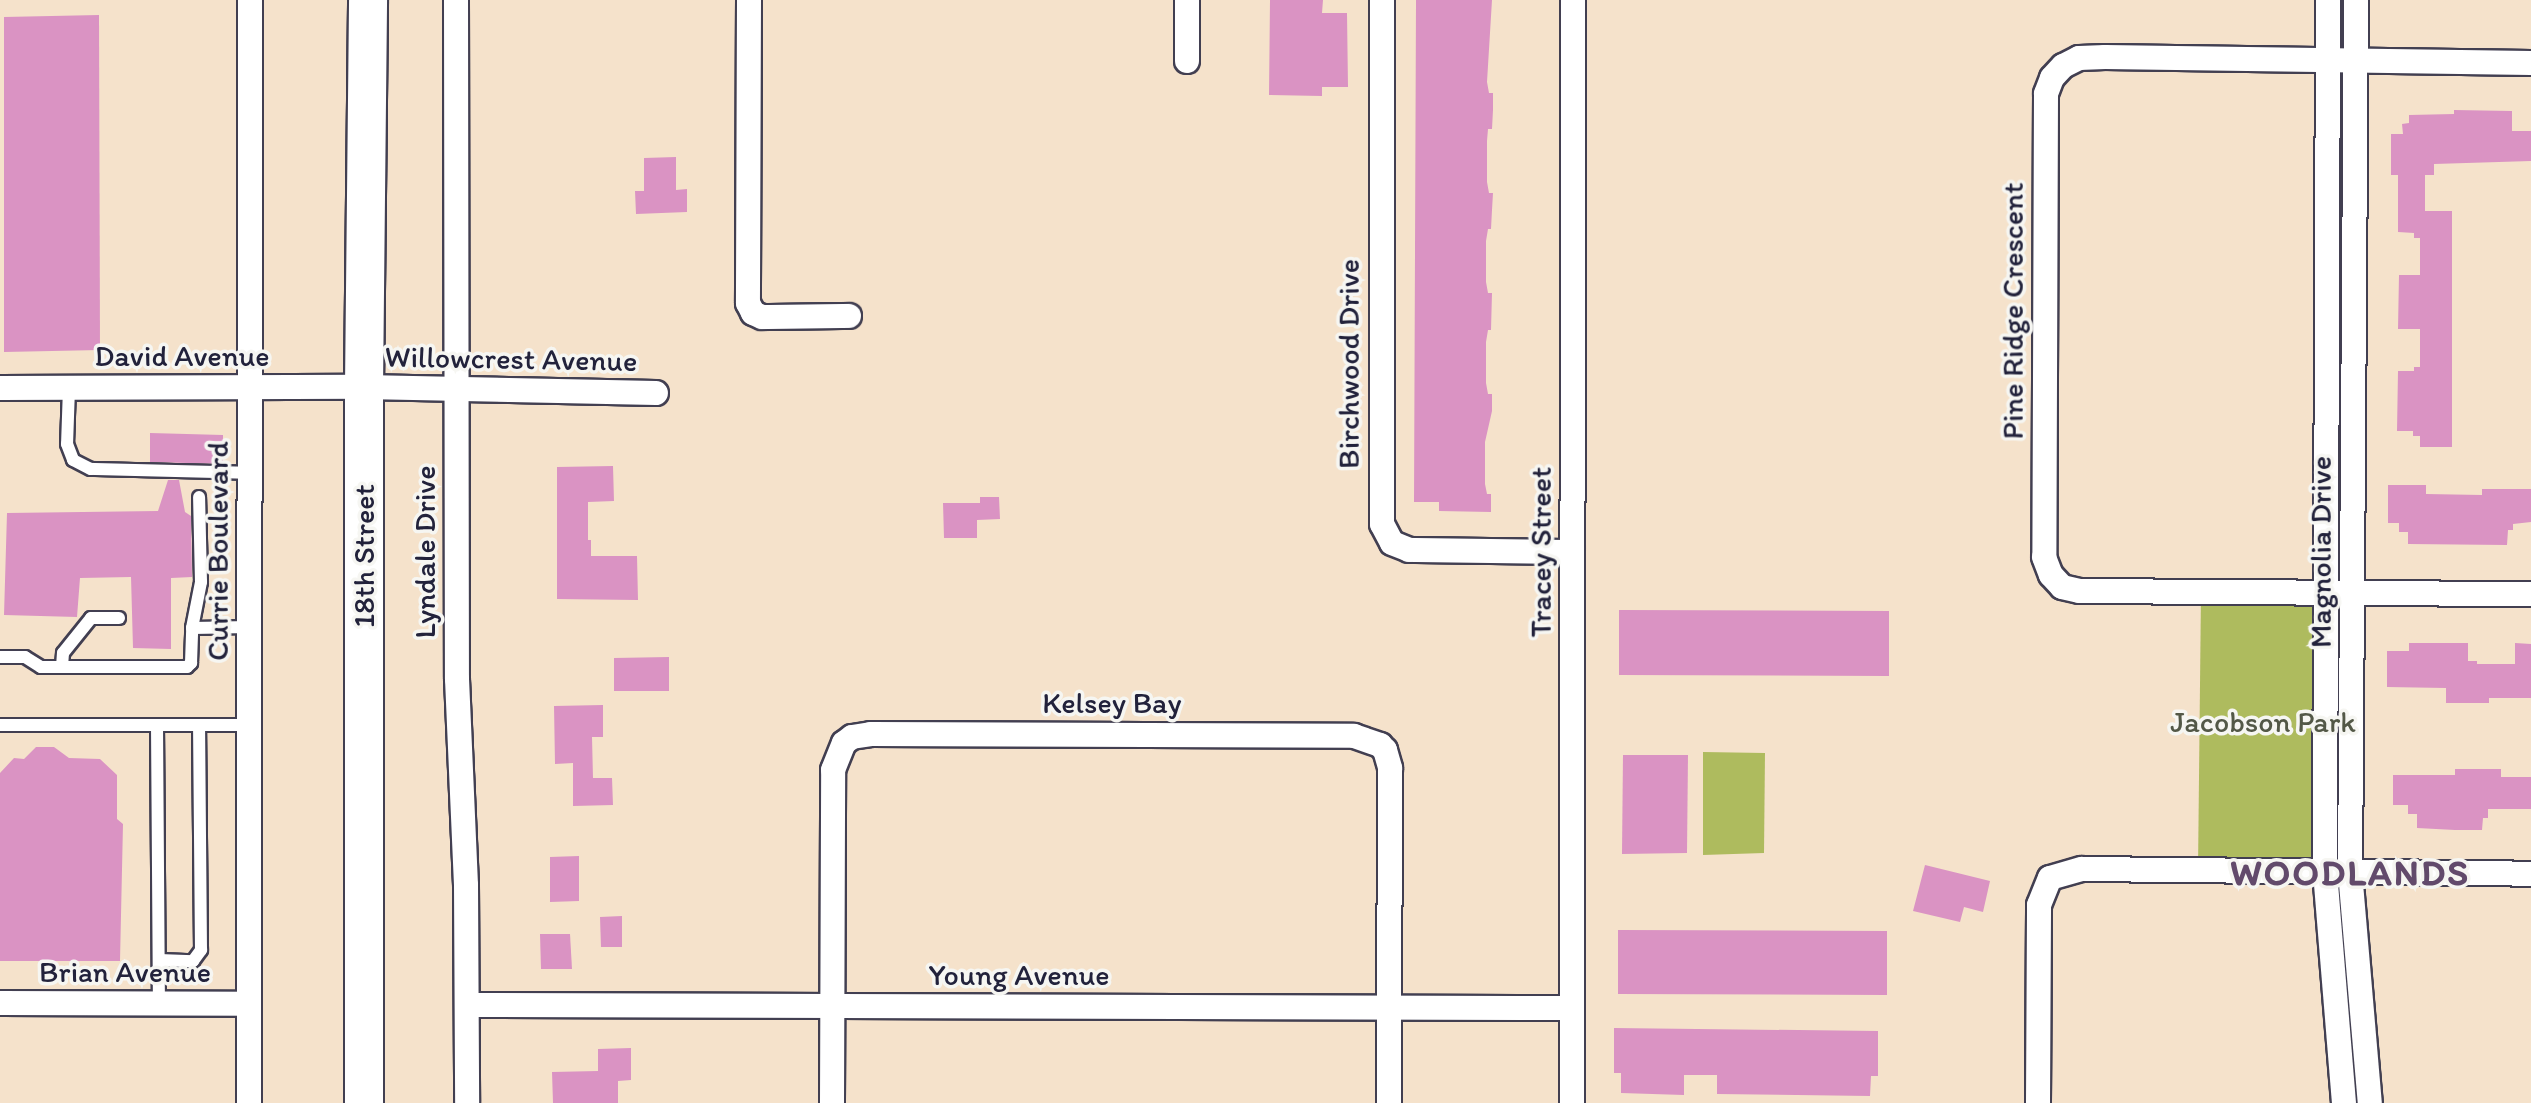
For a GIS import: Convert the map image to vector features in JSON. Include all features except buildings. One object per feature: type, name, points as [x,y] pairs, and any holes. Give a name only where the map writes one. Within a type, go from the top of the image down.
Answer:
[{"type":"main road","name":"18th Street","points":[[364,1103],[367,3]]},
{"type":"street","name":"Currie Boulevard","points":[[249,1103],[250,0]]},
{"type":"street","name":"Lyndale Drive","points":[[456,0],[457,679],[466,885],[467,1103]]},
{"type":"street","points":[[749,0],[748,303],[753,313],[762,317],[849,316]]},
{"type":"street","points":[[1187,0],[1187,61]]},
{"type":"street","name":"Birchwood Drive","points":[[1382,0],[1382,524],[1392,543],[1409,550],[1572,552]]},
{"type":"street","name":"Tracey Street","points":[[1572,1103],[1573,0]]},
{"type":"street","name":"Magnolia Drive","points":[[2328,0],[2325,872],[2344,1103]]},
{"type":"street","name":"Magnolia Drive","points":[[2356,0],[2350,872],[2370,1103]]},
{"type":"street","name":"Pine Ridge Crescent","points":[[2326,594],[2080,591],[2062,587],[2051,575],[2044,557],[2044,530],[2046,94],[2052,78],[2063,66],[2079,58],[2531,63]]},
{"type":"street","name":"David Avenue","points":[[0,388],[364,387]]},
{"type":"street","name":"Willowcrest Avenue","points":[[364,387],[656,393]]},
{"type":"street","points":[[2326,594],[2531,594]]},
{"type":"street","name":"Kelsey Bay","points":[[832,1006],[835,761],[844,743],[852,737],[899,734],[1354,736],[1373,740],[1385,750],[1390,768],[1390,1008]]},
{"type":"street","points":[[2038,1103],[2039,905],[2050,878],[2082,869],[2531,874]]},
{"type":"street","name":"Brian Avenue","points":[[0,1003],[249,1004]]},
{"type":"street","name":"Young Avenue","points":[[467,1005],[1571,1008]]},
{"type":"street","points":[[832,1006],[832,1103]]},
{"type":"street","points":[[1390,1008],[1390,1103]]},
{"type":"lane","points":[[69,388],[67,444],[73,460],[91,469],[250,473]]},
{"type":"lane","points":[[0,657],[25,657],[41,667],[187,667],[191,663],[192,628],[201,583],[200,497]]},
{"type":"lane","points":[[62,667],[63,653],[91,618],[120,618]]},
{"type":"lane","points":[[192,628],[250,627]]},
{"type":"lane","points":[[0,725],[250,725]]},
{"type":"lane","points":[[157,725],[159,1004]]},
{"type":"lane","points":[[159,960],[193,961],[201,950],[199,725]]},
{"type":"green space","name":"Jacobson Park","points":[[2201,592],[2326,594],[2325,872],[2198,870]]},
{"type":"green space","points":[[1703,752],[1765,753],[1764,853],[1703,855]]},
{"type":"district","name":"WOODLANDS","points":[[2350,872]]}]
